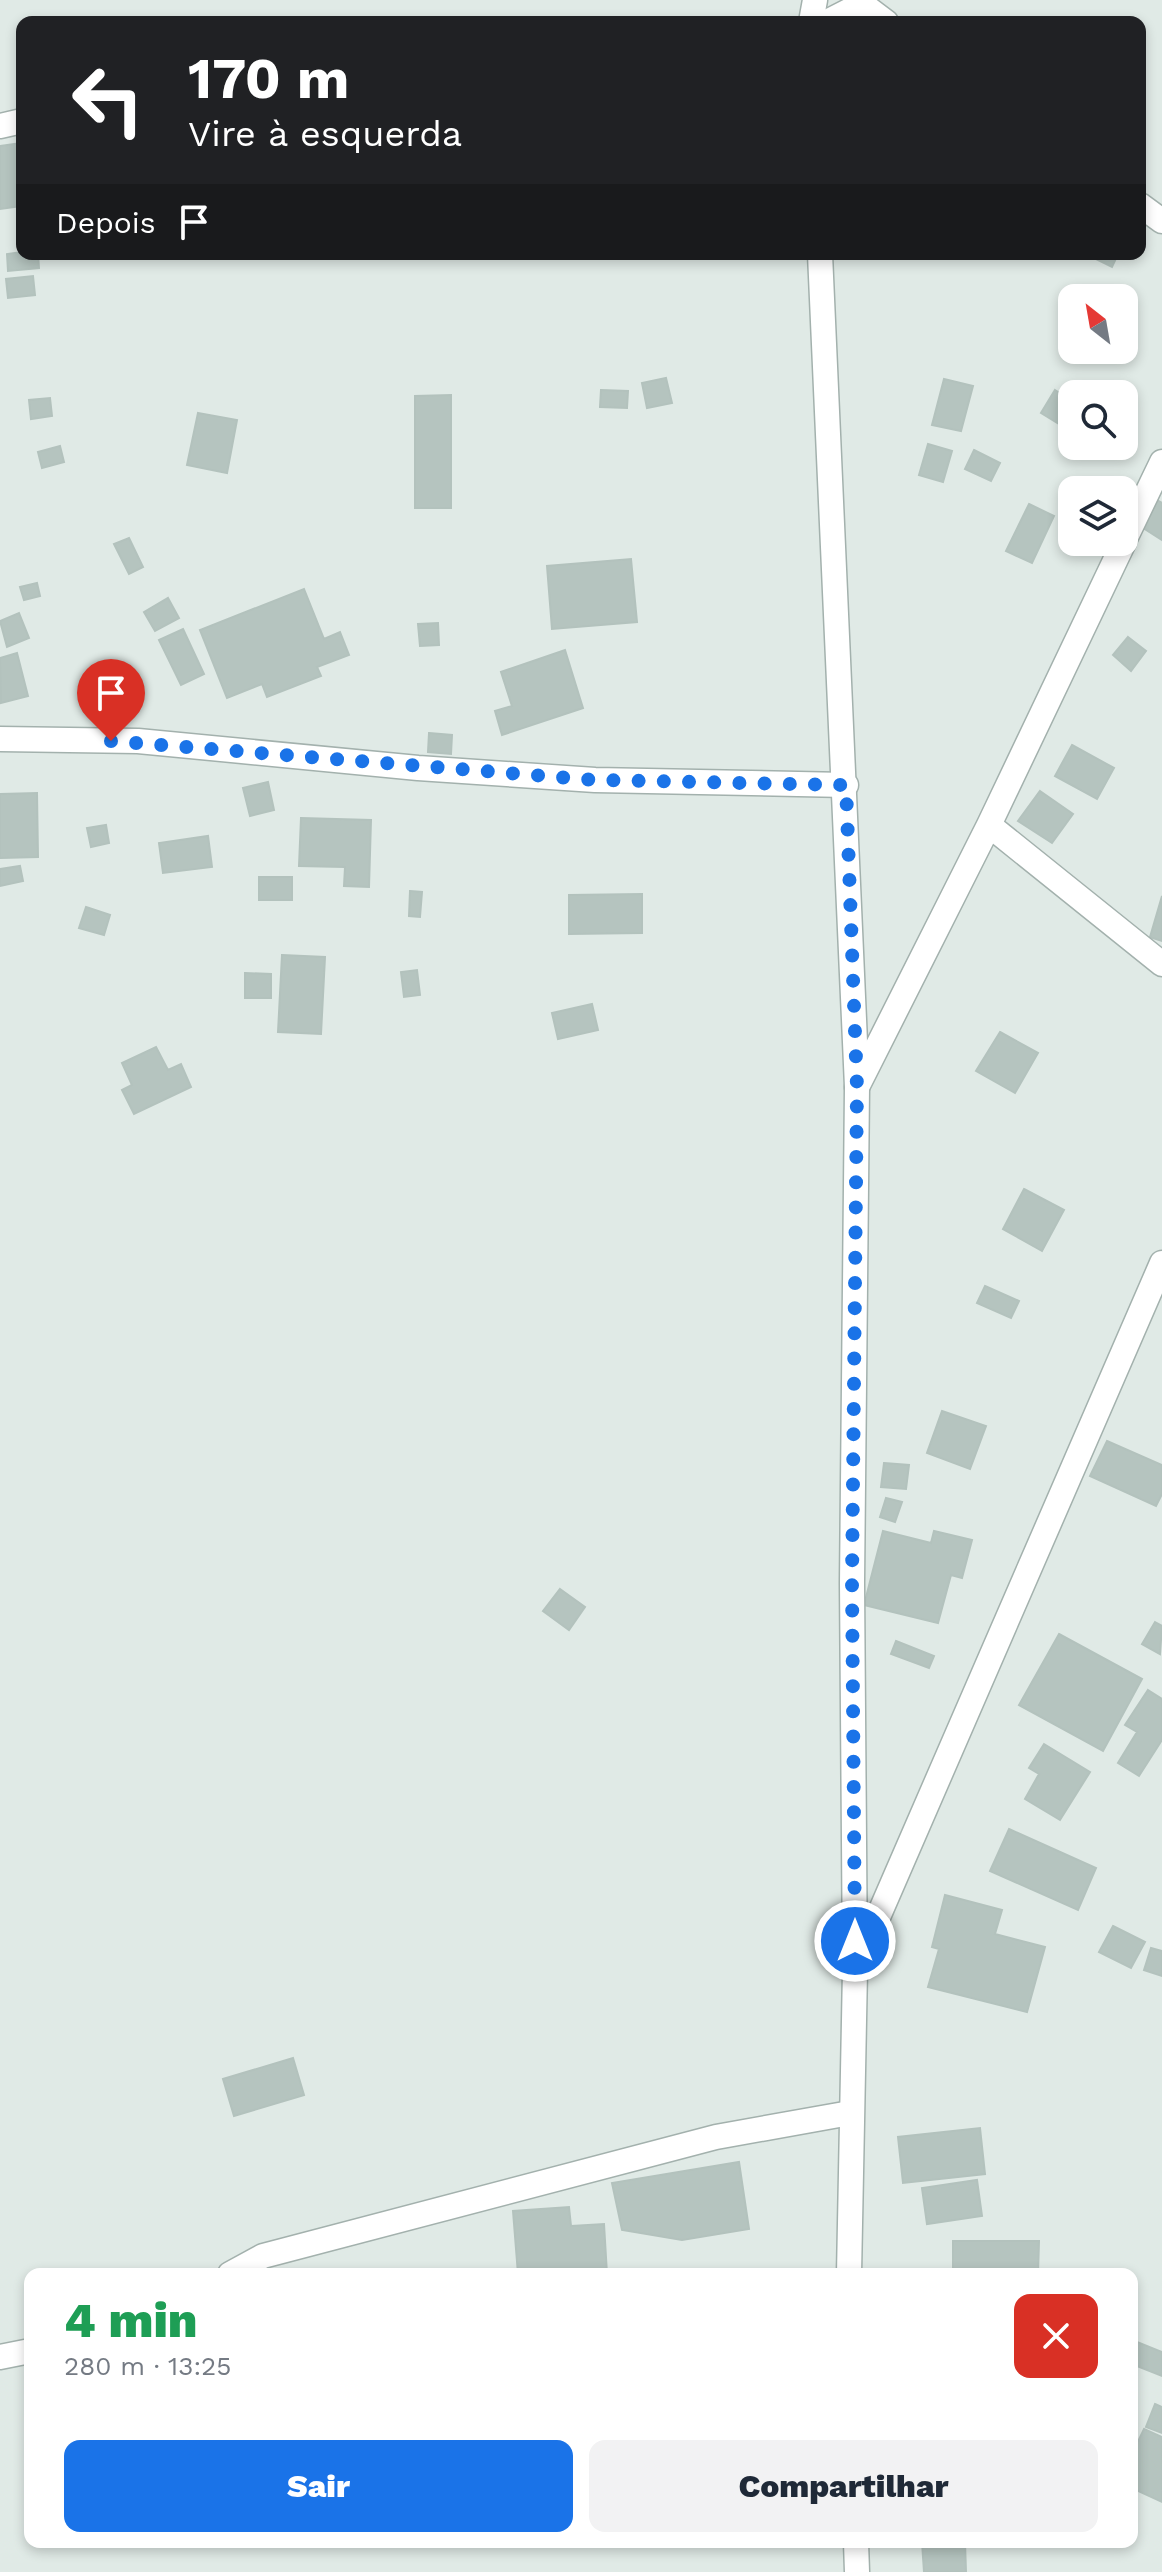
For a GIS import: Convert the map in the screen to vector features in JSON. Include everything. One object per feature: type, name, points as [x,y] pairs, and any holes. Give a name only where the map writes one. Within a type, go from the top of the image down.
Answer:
[{"type":"street","points":[[838,16],[862,2],[879,16]]},
{"type":"street","points":[[820,260],[846,785],[857,1087],[852,1583],[855,1970],[849,2268]]},
{"type":"street","points":[[1138,513],[1162,462]]},
{"type":"street","points":[[857,1087],[989,825],[1117,556]]},
{"type":"street","points":[[0,739],[138,741],[418,768],[595,780],[846,785]]},
{"type":"street","points":[[989,825],[1162,964]]},
{"type":"street","points":[[855,1970],[1162,1263]]},
{"type":"street","points":[[241,2268],[263,2256],[701,2141],[850,2113]]},
{"type":"street","points":[[0,2357],[24,2352]]},
{"type":"street","points":[[856,2548],[857,2572]]},
{"type":"building","points":[[16,144],[16,207],[0,209],[0,146]]},
{"type":"building","points":[[16,253],[16,260],[38,260],[39,268],[8,271],[7,254]]},
{"type":"building","points":[[1098,260],[1115,260],[1112,267]]},
{"type":"building","points":[[33,276],[35,295],[8,298],[6,279]]},
{"type":"building","points":[[666,378],[672,403],[647,408],[642,383]]},
{"type":"building","points":[[944,379],[973,386],[961,431],[932,425]]},
{"type":"building","points":[[601,390],[628,391],[627,408],[600,407]]},
{"type":"building","points":[[1055,390],[1058,392],[1058,423],[1041,413]]},
{"type":"building","points":[[451,395],[451,508],[415,508],[415,396]]},
{"type":"building","points":[[50,398],[52,416],[31,419],[29,400]]},
{"type":"building","points":[[198,413],[237,420],[227,473],[187,465]]},
{"type":"building","points":[[928,444],[952,451],[943,482],[919,475]]},
{"type":"building","points":[[60,446],[64,462],[42,468],[38,452]]},
{"type":"building","points":[[974,450],[1000,463],[991,481],[965,469]]},
{"type":"building","points":[[1157,500],[1162,503],[1162,540],[1140,526]]},
{"type":"building","points":[[1029,504],[1054,516],[1032,563],[1006,551]]},
{"type":"building","points":[[129,538],[143,567],[129,574],[114,544]]},
{"type":"building","points":[[631,559],[637,622],[552,629],[547,566]]},
{"type":"building","points":[[37,583],[40,596],[24,600],[20,587]]},
{"type":"building","points":[[304,589],[324,639],[340,632],[349,655],[317,667],[321,676],[267,697],[262,684],[227,698],[200,630]]},
{"type":"building","points":[[168,598],[179,618],[155,631],[144,612]]},
{"type":"building","points":[[19,613],[29,638],[7,647],[0,621]]},
{"type":"building","points":[[438,623],[439,645],[420,646],[418,624]]},
{"type":"building","points":[[183,629],[204,674],[181,685],[159,640]]},
{"type":"building","points":[[1128,637],[1146,651],[1131,671],[1113,655]]},
{"type":"building","points":[[565,650],[583,708],[502,735],[495,711],[512,706],[501,672]]},
{"type":"building","points":[[17,653],[28,696],[1,703],[0,658]]},
{"type":"building","points":[[429,733],[452,735],[451,754],[428,752]]},
{"type":"building","points":[[1072,745],[1114,768],[1097,799],[1055,776]]},
{"type":"building","points":[[268,782],[274,810],[250,816],[243,788]]},
{"type":"building","points":[[1040,791],[1073,814],[1052,843],[1018,821]]},
{"type":"building","points":[[37,793],[38,857],[0,858],[0,794]]},
{"type":"building","points":[[301,818],[371,820],[369,887],[344,886],[345,867],[299,866]]},
{"type":"building","points":[[106,825],[109,843],[91,847],[87,828]]},
{"type":"building","points":[[208,836],[212,867],[163,873],[159,843]]},
{"type":"building","points":[[20,866],[23,881],[0,886],[0,869]]},
{"type":"building","points":[[259,877],[292,877],[292,900],[259,900]]},
{"type":"building","points":[[410,891],[422,892],[420,917],[409,916]]},
{"type":"building","points":[[642,894],[642,933],[569,934],[569,895]]},
{"type":"building","points":[[1162,896],[1162,941],[1150,937]]},
{"type":"building","points":[[86,907],[110,915],[104,935],[79,928]]},
{"type":"building","points":[[282,955],[325,957],[321,1034],[278,1032]]},
{"type":"building","points":[[417,970],[420,995],[404,997],[401,972]]},
{"type":"building","points":[[245,973],[271,974],[271,998],[245,998]]},
{"type":"building","points":[[592,1004],[598,1030],[558,1039],[552,1013]]},
{"type":"building","points":[[1000,1032],[1038,1053],[1015,1093],[976,1071]]},
{"type":"building","points":[[156,1047],[168,1070],[181,1064],[191,1087],[134,1114],[122,1090],[132,1085],[122,1063]]},
{"type":"building","points":[[1024,1189],[1064,1210],[1042,1251],[1003,1229]]},
{"type":"building","points":[[985,1286],[1019,1301],[1011,1318],[977,1303]]},
{"type":"building","points":[[942,1411],[986,1426],[970,1469],[927,1453]]},
{"type":"building","points":[[1107,1441],[1162,1465],[1162,1494],[1156,1506],[1090,1476]]},
{"type":"building","points":[[884,1463],[909,1465],[906,1489],[881,1487]]},
{"type":"building","points":[[886,1498],[902,1502],[895,1522],[880,1517]]},
{"type":"building","points":[[883,1531],[931,1543],[934,1531],[972,1540],[962,1578],[951,1575],[938,1623],[864,1605]]},
{"type":"building","points":[[560,1589],[585,1607],[569,1630],[543,1611]]},
{"type":"building","points":[[1155,1622],[1162,1626],[1160,1654],[1142,1644]]},
{"type":"building","points":[[1059,1634],[1142,1679],[1103,1751],[1019,1705]]},
{"type":"building","points":[[896,1641],[934,1656],[929,1668],[891,1654]]},
{"type":"building","points":[[1148,1690],[1162,1699],[1162,1740],[1139,1776],[1118,1763],[1137,1732],[1125,1725]]},
{"type":"building","points":[[1044,1744],[1090,1772],[1060,1820],[1025,1799],[1039,1774],[1029,1768]]},
{"type":"building","points":[[1009,1829],[1096,1868],[1078,1910],[990,1871]]},
{"type":"building","points":[[945,1895],[1002,1910],[995,1934],[1045,1947],[1027,2012],[928,1987],[939,1949],[932,1947]]},
{"type":"building","points":[[1113,1926],[1145,1942],[1131,1968],[1099,1952]]},
{"type":"building","points":[[1151,1948],[1162,1951],[1162,1976],[1144,1970]]},
{"type":"building","points":[[293,2058],[304,2095],[234,2116],[223,2079]]},
{"type":"building","points":[[980,2128],[985,2174],[903,2183],[898,2137]]},
{"type":"building","points":[[739,2162],[749,2229],[682,2240],[622,2230],[612,2183]]},
{"type":"building","points":[[977,2180],[982,2216],[927,2224],[922,2188]]},
{"type":"building","points":[[569,2207],[571,2226],[604,2224],[607,2268],[518,2268],[513,2211]]},
{"type":"building","points":[[953,2241],[1039,2241],[1038,2268],[953,2268]]},
{"type":"building","points":[[1138,2342],[1162,2352],[1162,2376],[1138,2366]]},
{"type":"building","points":[[1155,2404],[1162,2407],[1162,2433],[1146,2427]]},
{"type":"building","points":[[1144,2429],[1162,2437],[1162,2502],[1138,2491],[1138,2442]]},
{"type":"building","points":[[922,2548],[965,2548],[966,2572],[924,2572]]},
{"type":"route","points":[[111,741],[595,780],[846,785],[857,1087],[852,1583],[855,1941]]}]
